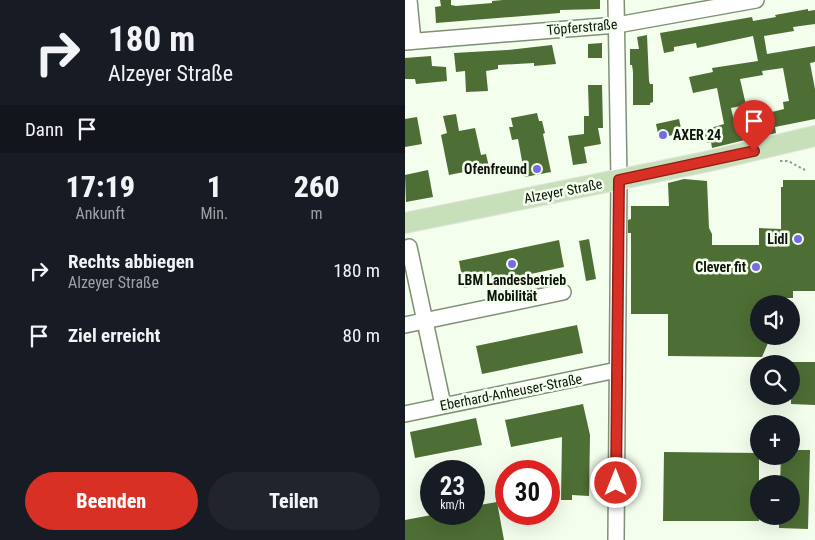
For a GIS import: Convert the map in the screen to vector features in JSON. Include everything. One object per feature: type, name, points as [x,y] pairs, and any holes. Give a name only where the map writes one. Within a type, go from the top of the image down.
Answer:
[{"type":"main road","name":"Alzeyer Straße","points":[[405,223],[705,162],[813,137]]},
{"type":"street","points":[[409,0],[409,41]]},
{"type":"street","points":[[616,0],[619,180],[616,540]]},
{"type":"street","name":"Töpferstraße","points":[[409,41],[617,25],[756,0]]},
{"type":"street","points":[[409,247],[443,405]]},
{"type":"street","points":[[405,325],[563,292]]},
{"type":"street","name":"Eberhard-Anheuser-Straße","points":[[405,414],[617,370]]},
{"type":"path","points":[[779,161],[788,161],[805,170]]},
{"type":"building","points":[[440,0],[451,0],[451,5],[456,6],[492,3],[492,1],[503,0],[600,0],[600,9],[560,10],[560,13],[436,23],[435,7],[441,6]]},
{"type":"building","points":[[808,9],[808,11],[815,10],[815,24],[793,27],[794,31],[764,36],[767,54],[815,46],[815,62],[810,63],[815,89],[815,119],[775,127],[776,133],[768,135],[764,117],[768,116],[768,113],[784,109],[783,102],[789,101],[783,68],[762,71],[763,75],[740,79],[746,105],[731,108],[735,125],[741,124],[745,140],[712,148],[711,142],[707,143],[704,130],[724,124],[717,88],[693,93],[689,77],[713,72],[712,68],[758,61],[753,36],[697,48],[696,43],[674,47],[674,51],[664,53],[660,33],[752,17],[753,21]]},
{"type":"building","points":[[647,35],[649,81],[650,84],[653,84],[653,102],[650,105],[633,105],[633,72],[632,65],[630,65],[630,49],[639,49],[637,37]]},
{"type":"building","points":[[602,43],[602,58],[588,58],[588,44]]},
{"type":"building","points":[[552,45],[556,64],[534,66],[534,63],[498,65],[498,69],[486,71],[488,91],[466,92],[465,71],[456,72],[454,53]]},
{"type":"building","points":[[431,56],[432,66],[446,67],[447,81],[416,84],[415,79],[405,79],[405,58]]},
{"type":"building","points":[[588,85],[602,85],[603,128],[598,128],[601,144],[584,147],[587,163],[573,165],[568,136],[584,134],[584,116],[589,116]]},
{"type":"building","points":[[537,113],[539,121],[542,121],[545,133],[543,134],[551,172],[525,177],[518,139],[512,140],[509,127],[513,127],[511,118]]},
{"type":"building","points":[[456,114],[459,131],[475,128],[481,155],[486,154],[489,167],[449,175],[441,135],[447,133],[443,116]]},
{"type":"building","points":[[417,117],[422,144],[405,147],[405,119]]},
{"type":"building","points":[[679,119],[682,133],[659,138],[656,124]]},
{"type":"building","points":[[428,170],[433,197],[406,202],[405,175]]},
{"type":"building","points":[[684,179],[707,181],[709,228],[712,234],[712,245],[759,245],[759,228],[781,229],[781,187],[783,187],[783,180],[815,180],[815,291],[793,291],[793,295],[750,295],[750,345],[767,345],[763,355],[750,355],[750,357],[668,356],[668,314],[631,314],[631,233],[628,233],[628,220],[631,219],[631,206],[669,206],[668,183]]},
{"type":"building","points":[[589,239],[596,279],[586,281],[579,241]]},
{"type":"building","name":"LBM Landesbetrieb Mobilität","points":[[559,240],[564,267],[464,288],[459,261]]},
{"type":"building","points":[[577,325],[583,353],[482,374],[476,346]]},
{"type":"building","points":[[800,362],[815,362],[815,405],[800,404]]},
{"type":"building","points":[[583,404],[590,435],[589,496],[572,495],[572,500],[561,500],[562,437],[511,447],[505,420]]},
{"type":"building","points":[[476,418],[482,445],[415,458],[410,432]]},
{"type":"building","points":[[800,450],[810,450],[808,529],[779,528],[779,525],[800,525],[800,475],[780,475],[781,465],[800,465]]},
{"type":"building","points":[[664,452],[750,453],[750,465],[759,465],[759,475],[750,475],[750,521],[663,521]]},
{"type":"building","points":[[495,502],[495,525],[501,525],[504,540],[405,540],[405,520],[420,517],[420,525],[485,525],[485,504]]},
{"type":"place","name":"AXER 24","points":[[663,135]]},
{"type":"place","name":"Ofenfreund","points":[[537,169]]},
{"type":"place","name":"Lidl","points":[[798,239]]},
{"type":"place","name":"LBM Landesbetrieb Mobilität","points":[[512,264]]},
{"type":"place","name":"Clever fit","points":[[756,267]]},
{"type":"route","points":[[616,483],[619,180],[754,151]]}]
